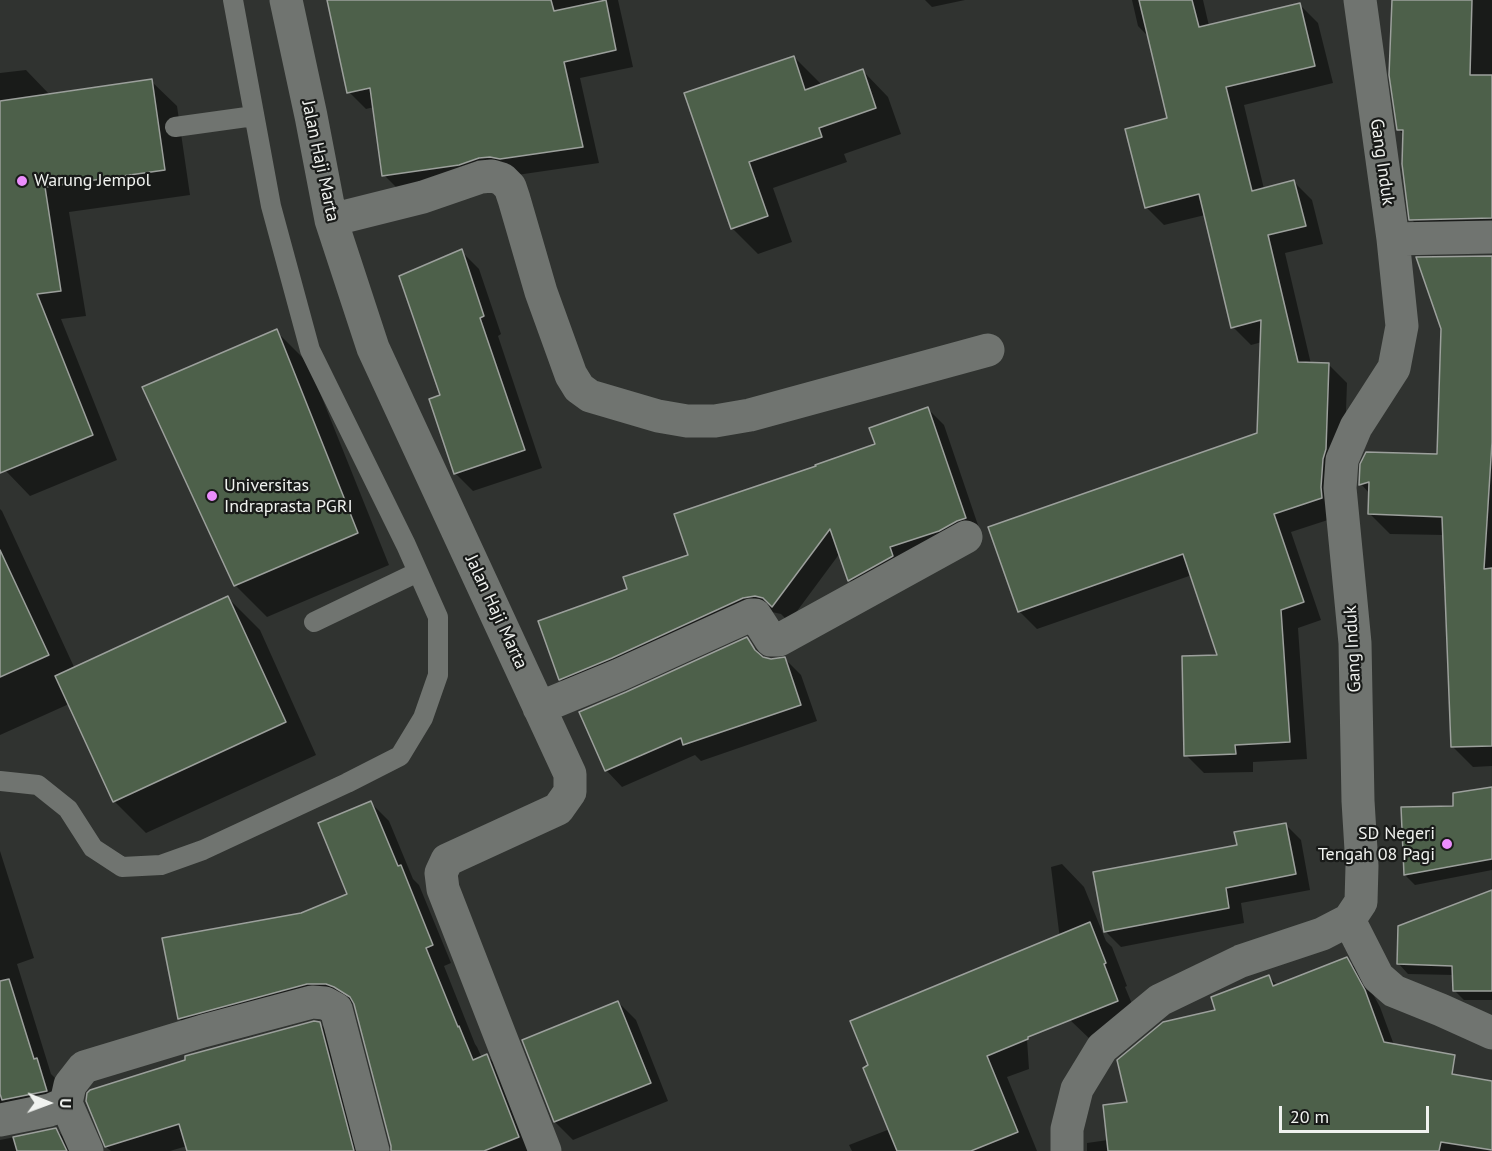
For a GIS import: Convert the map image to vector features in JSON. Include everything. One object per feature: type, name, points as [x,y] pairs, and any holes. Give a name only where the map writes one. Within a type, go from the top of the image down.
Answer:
[{"type":"street","name":"Jalan Haji Marta","points":[[286,0],[331,220],[372,348],[570,774],[570,792],[558,809],[447,860],[441,873],[443,889],[545,1151]]},
{"type":"street","name":"Gang Induk","points":[[1349,920],[1360,902],[1362,866],[1358,801],[1355,643],[1340,479],[1342,460],[1356,427],[1394,368],[1402,326],[1393,238],[1360,0]]},
{"type":"street","points":[[331,220],[423,197],[481,177],[492,176],[502,179],[510,188],[541,292],[571,375],[579,388],[590,396],[609,402],[687,421],[715,421],[750,416],[988,350]]},
{"type":"street","points":[[1393,238],[1492,237]]},
{"type":"street","points":[[539,708],[619,675],[751,615],[755,615],[771,640],[779,640],[966,537]]},
{"type":"street","points":[[1067,1151],[1067,1129],[1077,1089],[1102,1048],[1160,1000],[1241,960],[1322,934],[1349,920],[1378,977],[1394,991],[1492,1033]]},
{"type":"street","points":[[87,1151],[66,1102],[70,1085],[84,1067],[203,1031],[312,1002],[325,1003],[336,1009],[373,1151]]},
{"type":"street","points":[[0,1120],[50,1110],[66,1102]]},
{"type":"lane","points":[[0,781],[38,785],[68,809],[93,848],[122,867],[161,865],[203,850],[400,756],[423,718],[438,675],[438,616],[406,545],[310,350],[271,207],[233,0]]},
{"type":"lane","points":[[175,127],[254,116]]},
{"type":"lane","points":[[314,622],[418,572]]},
{"type":"building","points":[[327,0],[551,0],[554,11],[606,0],[616,50],[564,62],[583,147],[500,159],[479,158],[459,165],[382,176],[370,88],[347,93]]},
{"type":"building","points":[[1139,0],[1192,0],[1199,27],[1300,3],[1315,66],[1226,87],[1252,191],[1294,180],[1306,226],[1268,235],[1298,362],[1329,363],[1322,498],[1274,514],[1304,602],[1281,610],[1290,742],[1235,745],[1236,754],[1184,756],[1182,656],[1217,655],[1183,554],[1018,612],[988,527],[1257,433],[1261,320],[1231,328],[1199,194],[1145,208],[1125,129],[1167,118]]},
{"type":"building","points":[[1392,0],[1472,0],[1470,75],[1492,75],[1492,218],[1409,220],[1402,164],[1403,130],[1397,130],[1389,75]]},
{"type":"building","points":[[794,56],[805,90],[863,69],[876,108],[819,128],[822,137],[749,162],[768,216],[731,229],[684,93]]},
{"type":"building","points":[[152,79],[165,170],[45,187],[61,291],[37,294],[93,435],[0,473],[0,101]]},
{"type":"building","points":[[462,249],[484,316],[480,318],[525,450],[454,474],[429,399],[440,395],[399,276]]},
{"type":"building","points":[[1492,256],[1492,442],[1484,569],[1492,568],[1492,746],[1451,747],[1442,517],[1368,514],[1369,482],[1359,485],[1360,464],[1366,452],[1437,454],[1441,329],[1416,257]]},
{"type":"building","points":[[277,329],[358,533],[234,586],[142,387]]},
{"type":"building","points":[[928,407],[966,518],[939,531],[890,547],[893,556],[848,581],[830,529],[772,607],[763,598],[755,596],[743,598],[559,680],[538,621],[627,589],[623,577],[688,555],[674,514],[875,444],[869,428]]},
{"type":"building","points":[[0,550],[49,655],[0,677]]},
{"type":"building","points":[[228,596],[286,722],[113,802],[55,676]]},
{"type":"building","points":[[747,637],[755,650],[763,657],[771,659],[785,657],[801,705],[683,745],[681,738],[605,771],[579,712]]},
{"type":"building","name":"SD Negeri Tengah 08 Pagi","points":[[1492,787],[1492,859],[1404,875],[1401,807],[1453,806],[1453,793]]},
{"type":"building","points":[[371,801],[398,866],[401,865],[433,945],[426,948],[458,1027],[473,1060],[487,1054],[519,1137],[484,1151],[391,1151],[354,1004],[350,997],[334,987],[326,984],[307,984],[178,1019],[162,938],[301,913],[347,894],[318,823]]},
{"type":"building","points":[[1286,823],[1296,874],[1226,888],[1229,908],[1104,932],[1093,872],[1237,845],[1234,832]]},
{"type":"building","points":[[1492,890],[1492,991],[1453,991],[1452,966],[1397,964],[1398,926]]},
{"type":"building","points":[[1090,922],[1118,1001],[987,1056],[1018,1132],[971,1151],[897,1151],[863,1068],[868,1065],[850,1021]]},
{"type":"building","points":[[1347,957],[1365,990],[1384,1042],[1455,1055],[1452,1074],[1492,1081],[1492,1150],[1441,1142],[1439,1151],[1108,1151],[1103,1105],[1127,1102],[1117,1060],[1163,1022],[1215,1010],[1211,997],[1269,975],[1273,986]]},
{"type":"building","points":[[9,979],[34,1059],[37,1058],[47,1091],[2,1100],[0,1094],[0,981]]},
{"type":"building","points":[[618,1001],[651,1083],[554,1122],[522,1040]]},
{"type":"building","points":[[314,1021],[320,1022],[354,1151],[187,1151],[179,1124],[105,1147],[86,1101],[90,1090],[185,1060],[185,1056]]},
{"type":"building","points":[[56,1128],[67,1151],[17,1151],[13,1137]]},
{"type":"place","name":"Warung Jempol","points":[[22,181]]},
{"type":"place","name":"Universitas Indraprasta PGRI","points":[[212,496]]},
{"type":"place","name":"SD Negeri Tengah 08 Pagi","points":[[1447,844]]}]
